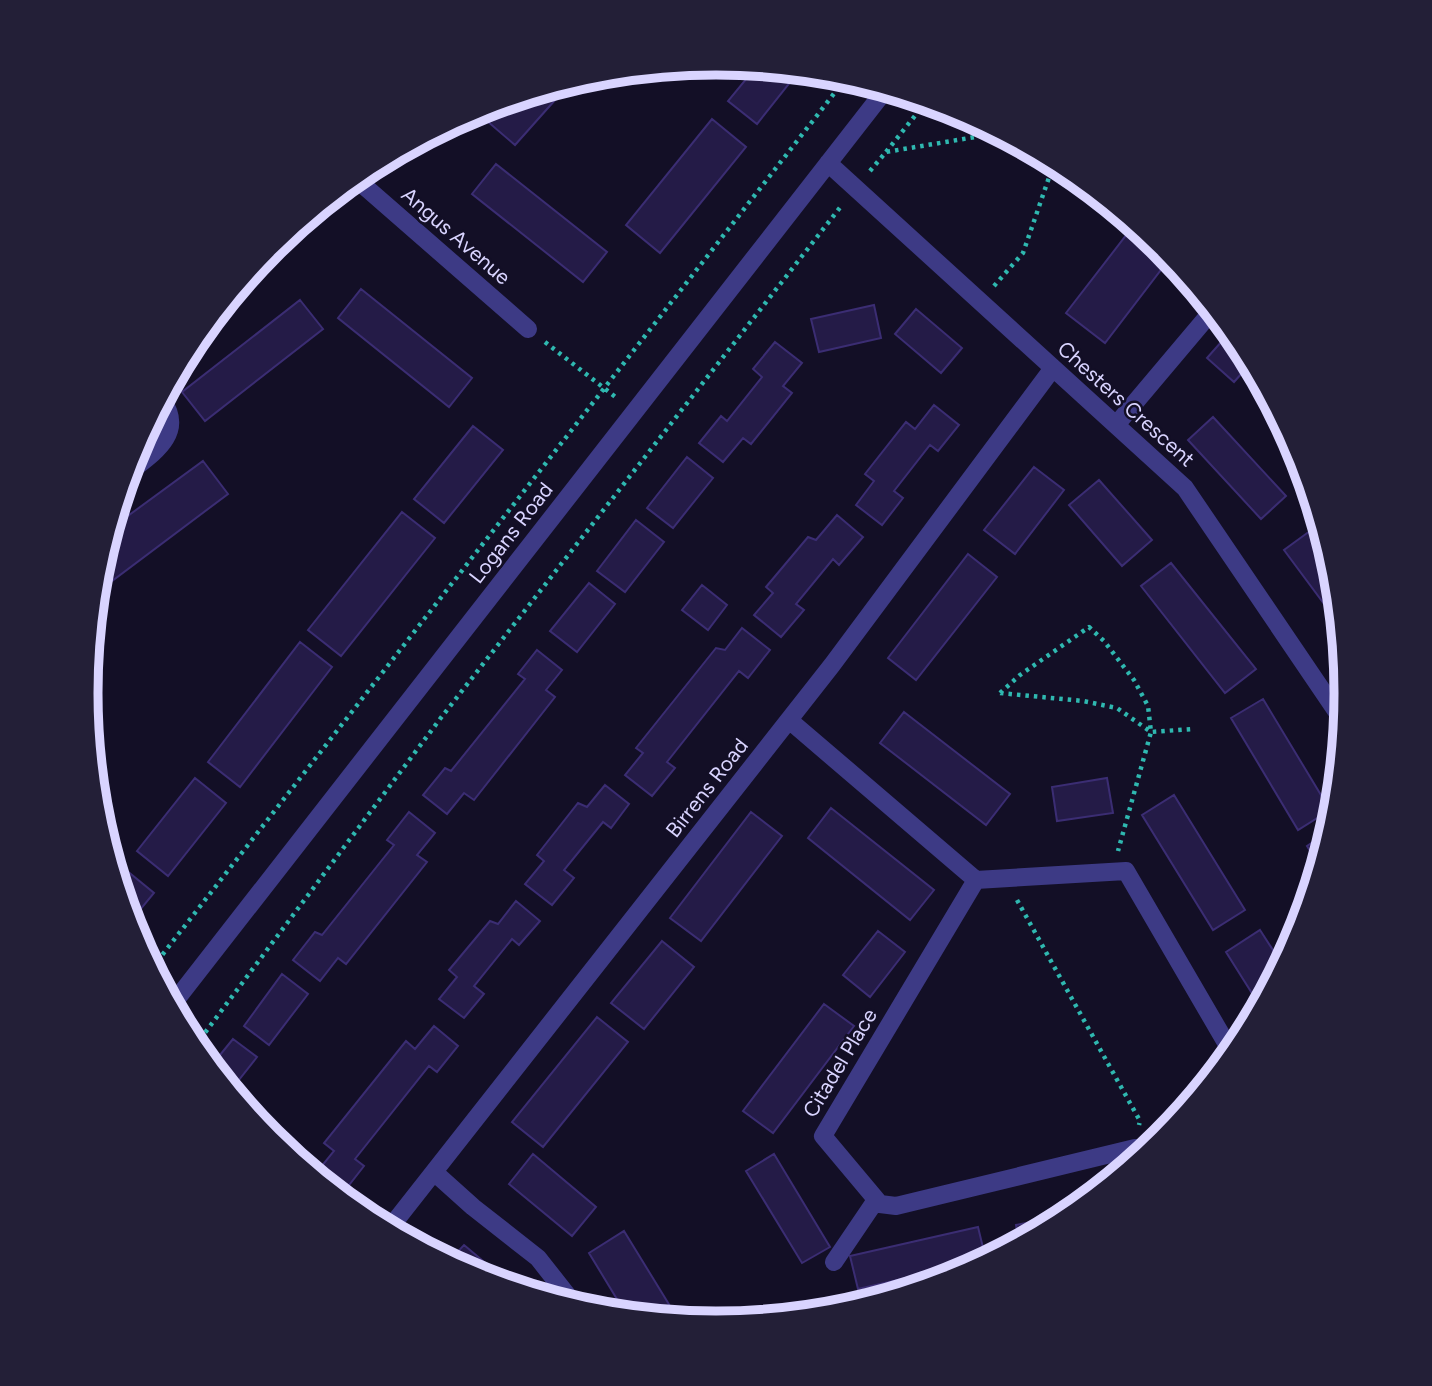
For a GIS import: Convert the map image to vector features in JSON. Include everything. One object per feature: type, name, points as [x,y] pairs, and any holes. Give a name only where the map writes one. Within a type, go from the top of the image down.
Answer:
[{"type":"street","name":"Logans Road","points":[[178,997],[880,97]]},
{"type":"street","name":"Chesters Crescent","points":[[828,163],[1185,488],[1333,708]]},
{"type":"street","name":"Angus Avenue","points":[[364,186],[528,329]]},
{"type":"street","points":[[1116,425],[1207,318]]},
{"type":"street","name":"Birrens Road","points":[[395,1221],[789,720],[1053,368]]},
{"type":"street","points":[[144,460],[167,437],[170,424],[168,409]]},
{"type":"street","points":[[789,720],[976,880],[1126,871],[1226,1042]]},
{"type":"street","name":"Citadel Place","points":[[876,1200],[823,1136],[976,880]]},
{"type":"street","points":[[834,1262],[876,1200],[880,1204],[896,1206],[1130,1151]]},
{"type":"street","points":[[433,1172],[473,1208],[538,1258],[565,1292]]},
{"type":"path","points":[[159,959],[839,87]]},
{"type":"path","points":[[202,1036],[440,719],[855,187],[920,110]]},
{"type":"path","points":[[886,152],[982,136]]},
{"type":"path","points":[[981,302],[1024,253],[1050,174]]},
{"type":"path","points":[[528,329],[635,412]]},
{"type":"path","points":[[1112,872],[1151,732],[1147,706],[1133,680],[1104,641],[1089,627],[1020,675],[1000,694],[1083,701],[1117,708],[1151,732],[1192,729]]},
{"type":"path","points":[[1004,878],[1140,1121],[1141,1140]]},
{"type":"building","points":[[748,77],[792,80],[757,124],[728,101]]},
{"type":"building","points":[[559,95],[515,145],[487,121],[517,108]]},
{"type":"building","points":[[712,119],[746,147],[660,253],[626,225]]},
{"type":"building","points":[[496,164],[607,252],[583,282],[472,194]]},
{"type":"building","points":[[1128,233],[1163,267],[1105,343],[1066,313]]},
{"type":"building","points":[[361,289],[472,378],[449,407],[338,318]]},
{"type":"building","points":[[300,300],[323,329],[205,421],[182,392]]},
{"type":"building","points":[[874,305],[881,338],[819,352],[811,319]]},
{"type":"building","points":[[916,309],[962,348],[941,373],[895,334]]},
{"type":"building","points":[[1223,340],[1243,372],[1234,382],[1207,358]]},
{"type":"building","points":[[775,342],[802,363],[783,386],[792,393],[751,444],[743,438],[723,462],[699,443],[721,416],[727,421],[762,377],[753,369]]},
{"type":"building","points":[[934,405],[959,425],[938,451],[930,445],[894,491],[903,498],[882,525],[856,505],[874,481],[865,474],[906,422],[915,429]]},
{"type":"building","points":[[1213,417],[1286,496],[1261,519],[1188,440]]},
{"type":"building","points":[[473,426],[503,450],[444,523],[414,499]]},
{"type":"building","points":[[687,457],[713,478],[673,528],[647,508]]},
{"type":"building","points":[[203,461],[228,494],[108,584],[123,519]]},
{"type":"building","points":[[1034,467],[1064,490],[1015,554],[984,530]]},
{"type":"building","points":[[1099,480],[1152,540],[1122,566],[1069,505]]},
{"type":"building","points":[[402,512],[435,538],[341,656],[308,630]]},
{"type":"building","points":[[837,515],[863,537],[839,565],[833,559],[796,604],[804,610],[781,637],[754,615],[773,593],[766,587],[808,537],[816,540]]},
{"type":"building","points":[[636,520],[664,542],[625,592],[597,571]]},
{"type":"building","points":[[1312,530],[1327,608],[1284,550]]},
{"type":"building","points":[[968,554],[997,577],[916,680],[888,658]]},
{"type":"building","points":[[1171,563],[1256,669],[1225,693],[1141,586]]},
{"type":"building","points":[[589,583],[615,604],[577,652],[550,631]]},
{"type":"building","points":[[702,585],[727,605],[708,630],[682,610]]},
{"type":"building","points":[[742,628],[770,650],[748,678],[739,671],[667,762],[675,768],[652,796],[625,775],[643,753],[636,748],[716,648],[725,650]]},
{"type":"building","points":[[300,642],[332,667],[240,787],[208,762]]},
{"type":"building","points":[[537,650],[562,670],[546,690],[555,697],[474,800],[464,793],[447,814],[423,795],[445,768],[451,771],[525,679],[518,674]]},
{"type":"building","points":[[1263,699],[1324,800],[1322,815],[1298,830],[1231,718]]},
{"type":"building","points":[[904,712],[1010,794],[986,825],[880,743]]},
{"type":"building","points":[[195,778],[226,803],[168,876],[137,851]]},
{"type":"building","points":[[1107,778],[1113,813],[1057,821],[1052,787]]},
{"type":"building","points":[[605,785],[629,804],[611,828],[603,822],[564,870],[574,878],[552,905],[525,884],[544,861],[537,855],[578,803],[587,807]]},
{"type":"building","points":[[1174,795],[1245,910],[1213,930],[1142,815]]},
{"type":"building","points":[[831,808],[934,890],[910,920],[808,838]]},
{"type":"building","points":[[409,812],[435,833],[417,855],[427,862],[346,964],[338,958],[320,981],[293,960],[315,932],[322,935],[394,845],[387,840]]},
{"type":"building","points":[[751,812],[782,836],[701,941],[670,918]]},
{"type":"building","points":[[1316,840],[1312,855],[1307,846]]},
{"type":"building","points":[[125,871],[154,893],[138,912],[131,892]]},
{"type":"building","points":[[516,901],[540,921],[519,945],[512,939],[474,986],[484,994],[464,1018],[439,999],[457,977],[449,970],[490,921],[498,924]]},
{"type":"building","points":[[1260,930],[1276,954],[1254,996],[1226,952]]},
{"type":"building","points":[[878,931],[905,952],[870,997],[843,975]]},
{"type":"building","points":[[662,941],[694,967],[644,1029],[611,1003]]},
{"type":"building","points":[[282,974],[308,994],[269,1045],[244,1026]]},
{"type":"building","points":[[824,1004],[854,1026],[773,1133],[743,1111]]},
{"type":"building","points":[[597,1017],[628,1042],[543,1147],[512,1122]]},
{"type":"building","points":[[434,1026],[458,1046],[437,1072],[429,1066],[355,1159],[364,1166],[347,1188],[321,1167],[334,1151],[324,1143],[406,1041],[415,1049]]},
{"type":"building","points":[[233,1039],[257,1057],[237,1082],[218,1058]]},
{"type":"building","points":[[533,1154],[596,1207],[572,1236],[509,1184]]},
{"type":"building","points":[[774,1154],[830,1247],[802,1263],[746,1171]]},
{"type":"building","points":[[1037,1221],[1017,1232],[1016,1225]]},
{"type":"building","points":[[978,1227],[983,1250],[928,1273],[858,1289],[850,1256]]},
{"type":"building","points":[[624,1231],[672,1309],[619,1303],[589,1253]]},
{"type":"building","points":[[464,1245],[492,1269],[480,1264],[456,1253]]}]
